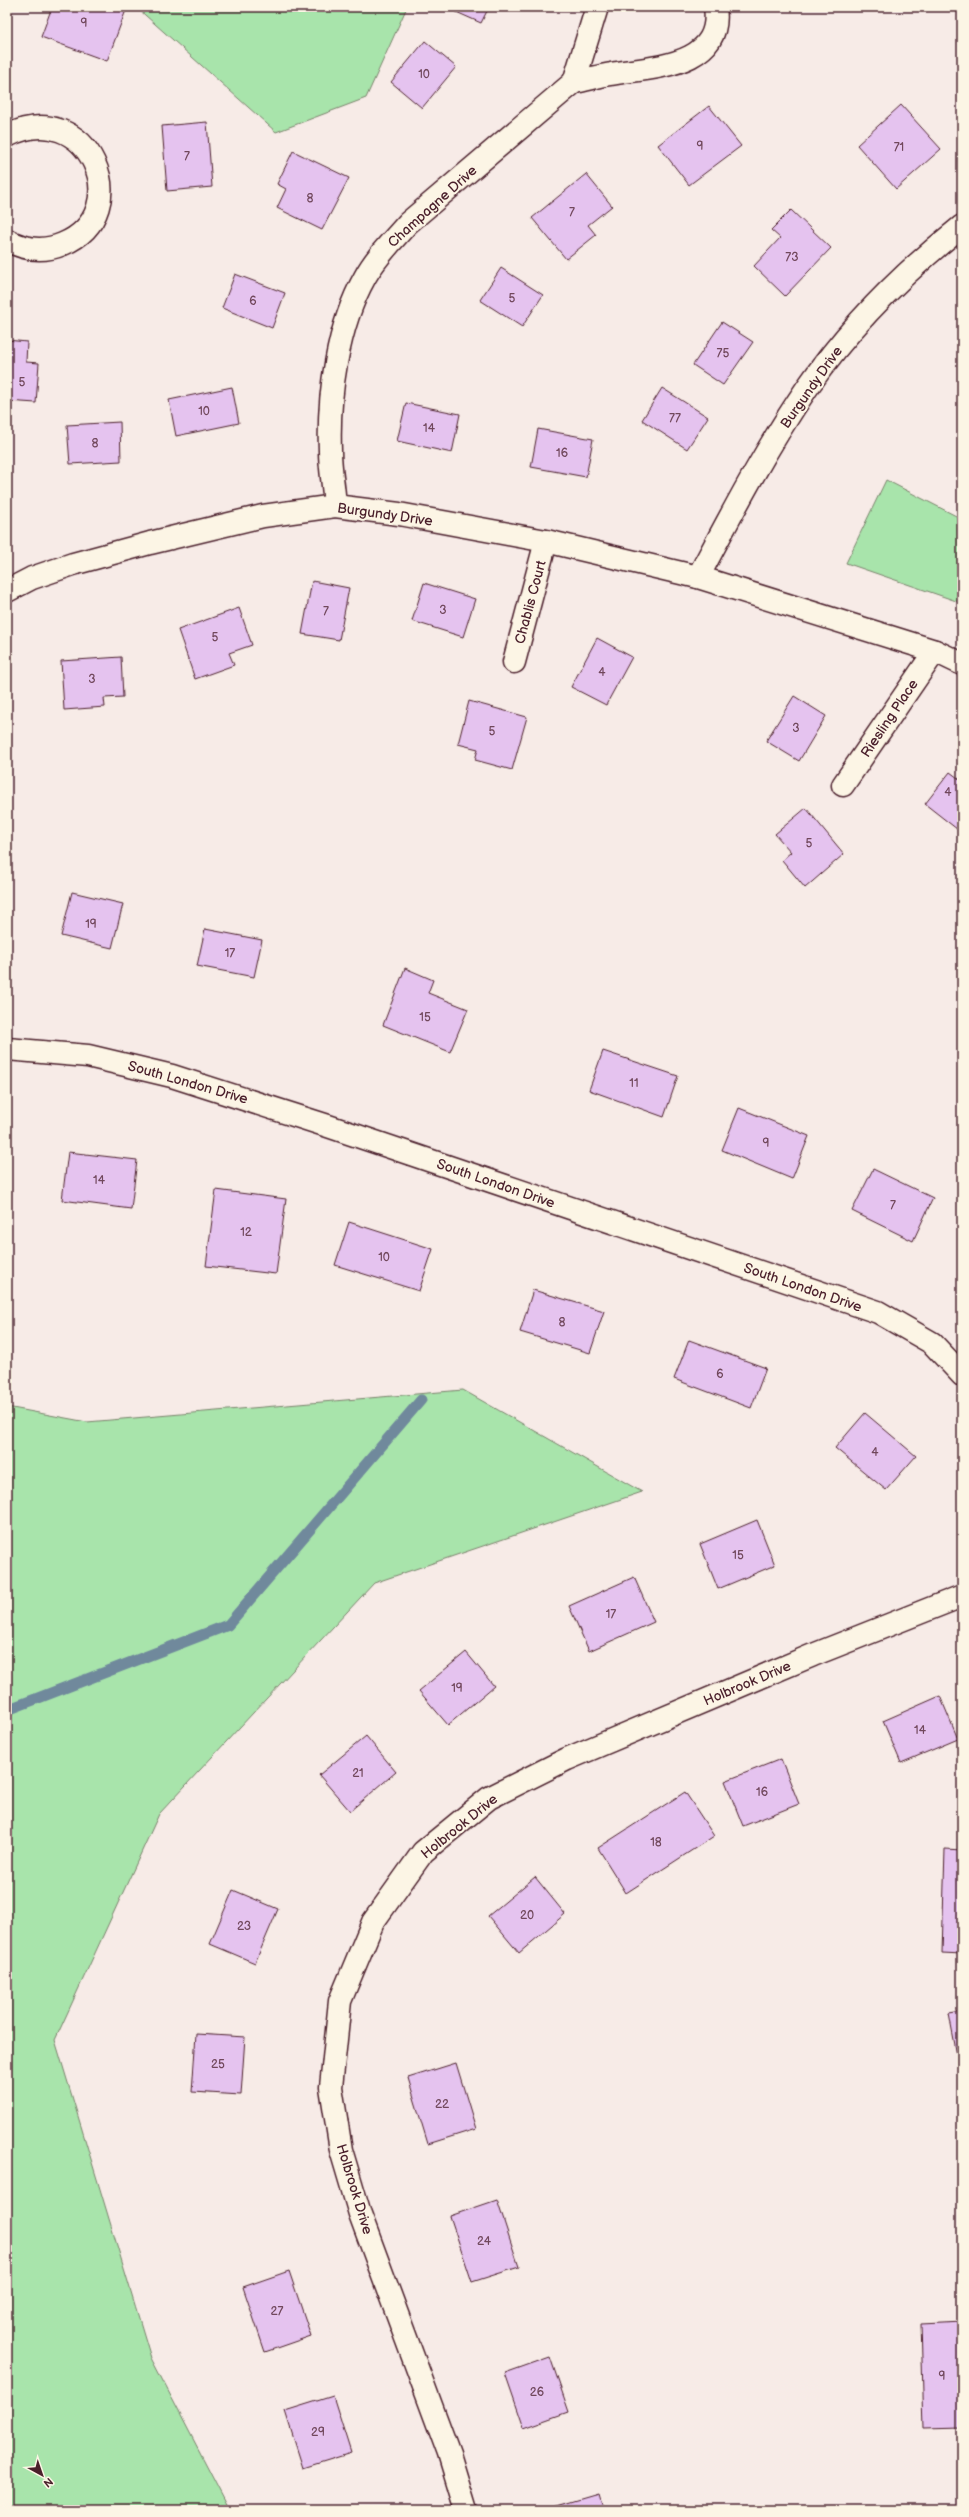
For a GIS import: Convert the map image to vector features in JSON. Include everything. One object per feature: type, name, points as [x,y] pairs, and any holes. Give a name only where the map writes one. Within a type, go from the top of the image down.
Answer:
[{"type":"street","points":[[598,7],[574,82],[674,65],[696,54],[708,39],[715,24],[715,7]]},
{"type":"street","name":"Champagne Drive","points":[[335,506],[330,451],[332,403],[338,356],[348,316],[365,278],[386,247],[408,223],[574,82]]},
{"type":"street","points":[[7,136],[27,127],[38,126],[50,127],[71,135],[88,150],[94,160],[101,184],[97,207],[85,228],[76,236],[55,247],[43,249],[19,246],[7,240]]},
{"type":"street","name":"Burgundy Drive","points":[[698,577],[770,447],[808,387],[845,340],[889,291],[938,245],[962,226]]},
{"type":"street","name":"Burgundy Drive","points":[[7,591],[32,578],[66,566],[150,543],[263,516],[335,506],[399,514],[546,541],[698,577],[935,651],[962,664]]},
{"type":"street","name":"Chablis Court","points":[[514,662],[546,541]]},
{"type":"street","name":"Riesling Place","points":[[843,785],[935,651]]},
{"type":"street","name":"South London Drive","points":[[7,1049],[88,1056],[172,1076],[336,1128],[871,1310],[932,1343],[962,1375]]},
{"type":"street","name":"Holbrook Drive","points":[[466,2510],[449,2454],[360,2214],[341,2150],[331,2087],[340,2001],[372,1922],[423,1852],[489,1798],[567,1759],[813,1655],[962,1596]]},
{"type":"green space","points":[[136,7],[407,7],[366,98],[276,132]]},
{"type":"green space","points":[[886,480],[962,519],[962,603],[846,563]]},
{"type":"green space","points":[[463,1390],[642,1492],[374,1583],[159,1814],[55,2040],[151,2358],[230,2510],[7,2510],[7,1407],[87,1422]]},
{"type":"building","points":[[52,7],[79,7],[87,10],[88,7],[119,7],[126,10],[107,61],[41,37]]},
{"type":"building","points":[[445,7],[489,7],[481,23]]},
{"type":"building","points":[[425,41],[456,67],[422,108],[391,82]]},
{"type":"building","points":[[901,105],[941,149],[896,189],[857,145]]},
{"type":"building","points":[[709,106],[741,146],[689,185],[658,145]]},
{"type":"building","points":[[207,122],[212,187],[167,191],[162,126]]},
{"type":"building","points":[[293,151],[349,178],[322,230],[277,208],[286,189],[277,184]]},
{"type":"building","points":[[586,174],[612,206],[588,225],[596,235],[566,259],[532,218]]},
{"type":"building","points":[[791,210],[831,248],[785,296],[754,266],[780,238],[771,230]]},
{"type":"building","points":[[501,268],[543,295],[522,327],[480,300]]},
{"type":"building","points":[[235,274],[285,293],[272,328],[222,308]]},
{"type":"building","points":[[722,322],[753,342],[723,385],[693,365]]},
{"type":"building","points":[[7,340],[27,342],[26,362],[39,363],[36,403],[7,401]]},
{"type":"building","points":[[232,387],[239,423],[176,436],[169,400]]},
{"type":"building","points":[[662,388],[708,417],[687,449],[642,420]]},
{"type":"building","points":[[406,403],[460,414],[452,453],[397,441]]},
{"type":"building","points":[[120,422],[121,461],[70,464],[67,425]]},
{"type":"building","points":[[538,429],[593,439],[586,477],[531,467]]},
{"type":"building","points":[[312,581],[349,588],[339,640],[302,634]]},
{"type":"building","points":[[424,583],[475,599],[463,637],[412,621]]},
{"type":"building","points":[[239,608],[252,645],[229,653],[234,665],[195,679],[178,630]]},
{"type":"building","points":[[597,638],[632,657],[606,705],[571,687]]},
{"type":"building","points":[[121,657],[123,697],[104,698],[105,707],[64,710],[61,661]]},
{"type":"building","points":[[794,696],[826,716],[799,761],[766,741]]},
{"type":"building","points":[[469,701],[527,717],[512,770],[475,760],[478,749],[458,744]]},
{"type":"building","points":[[950,772],[962,781],[962,833],[925,804]]},
{"type":"building","points":[[806,808],[844,854],[805,888],[782,860],[791,852],[775,834]]},
{"type":"building","points":[[72,892],[123,904],[112,948],[61,936]]},
{"type":"building","points":[[205,929],[262,940],[254,977],[197,966]]},
{"type":"building","points":[[405,968],[433,980],[428,993],[468,1009],[450,1052],[383,1025]]},
{"type":"building","points":[[603,1051],[678,1076],[664,1117],[589,1090]]},
{"type":"building","points":[[739,1108],[809,1136],[792,1179],[722,1150]]},
{"type":"building","points":[[68,1152],[137,1160],[131,1209],[62,1200]]},
{"type":"building","points":[[873,1169],[933,1198],[913,1241],[852,1211]]},
{"type":"building","points":[[216,1190],[286,1199],[276,1274],[206,1266]]},
{"type":"building","points":[[349,1222],[433,1249],[419,1291],[335,1265]]},
{"type":"building","points":[[533,1290],[604,1311],[590,1353],[520,1332]]},
{"type":"building","points":[[689,1340],[766,1368],[751,1408],[674,1379]]},
{"type":"building","points":[[865,1413],[916,1456],[886,1490],[835,1448]]},
{"type":"building","points":[[757,1520],[775,1565],[718,1589],[700,1544]]},
{"type":"building","points":[[634,1577],[654,1622],[589,1651],[569,1606]]},
{"type":"building","points":[[466,1652],[494,1686],[448,1725],[419,1691]]},
{"type":"building","points":[[940,1696],[958,1739],[901,1763],[883,1721]]},
{"type":"building","points":[[366,1736],[396,1772],[350,1811],[319,1775]]},
{"type":"building","points":[[781,1759],[799,1804],[743,1826],[725,1781]]},
{"type":"building","points":[[685,1792],[714,1836],[626,1893],[598,1848]]},
{"type":"building","points":[[945,1849],[962,1850],[962,1954],[942,1953]]},
{"type":"building","points":[[535,1877],[565,1914],[519,1953],[488,1916]]},
{"type":"building","points":[[233,1890],[278,1909],[255,1963],[210,1944]]},
{"type":"building","points":[[962,2012],[962,2076],[961,2076],[949,2014]]},
{"type":"building","points":[[196,2034],[245,2037],[241,2095],[192,2092]]},
{"type":"building","points":[[456,2063],[476,2129],[428,2144],[408,2078]]},
{"type":"building","points":[[497,2200],[519,2267],[472,2282],[450,2216]]},
{"type":"building","points":[[289,2271],[311,2336],[265,2352],[243,2287]]},
{"type":"building","points":[[962,2322],[962,2428],[924,2429],[921,2324]]},
{"type":"building","points":[[550,2357],[569,2412],[524,2428],[505,2373]]},
{"type":"building","points":[[333,2396],[351,2453],[303,2468],[285,2411]]},
{"type":"building","points":[[599,2493],[604,2510],[552,2510],[551,2507]]},
{"type":"waterway","points":[[7,1710],[228,1625],[421,1400]]}]
